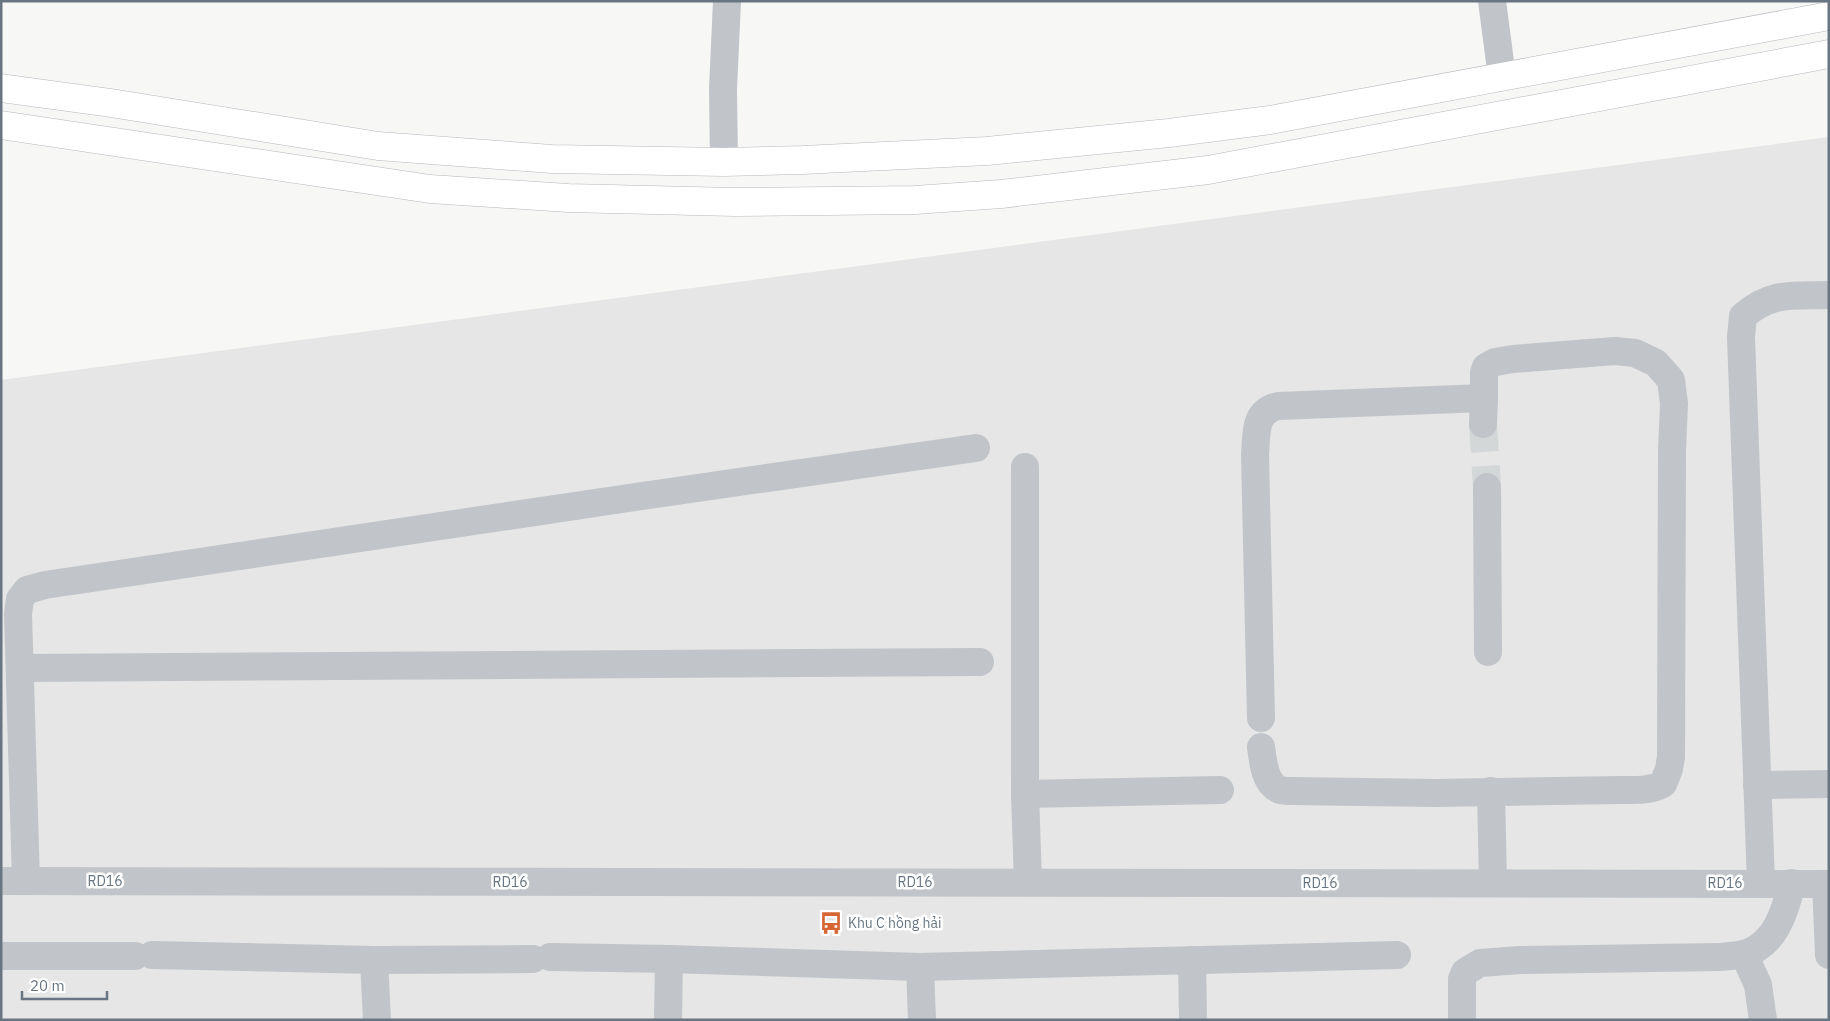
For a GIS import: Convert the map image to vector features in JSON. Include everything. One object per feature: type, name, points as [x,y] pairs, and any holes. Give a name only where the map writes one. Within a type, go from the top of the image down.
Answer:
[{"type":"main road","points":[[1,88],[111,103],[378,146],[552,159],[724,162],[822,159],[986,151],[1169,133],[1270,120],[1829,16]]},
{"type":"main road","points":[[1,126],[440,190],[558,197],[735,202],[915,200],[1001,194],[1208,170],[1829,54]]},
{"type":"street","points":[[724,162],[723,89],[727,1]]},
{"type":"street","points":[[1492,1],[1502,78]]},
{"type":"street","points":[[1761,883],[1741,337],[1743,316],[1756,304],[1778,296],[1829,295]]},
{"type":"street","points":[[1261,718],[1256,455],[1258,427],[1262,415],[1267,409],[1278,406],[1484,411],[1484,373],[1486,367],[1495,362],[1558,355],[1615,351],[1635,353],[1656,363],[1671,380],[1674,399],[1672,450],[1671,757],[1667,778],[1663,784],[1644,790],[1435,793],[1291,792],[1278,789],[1267,775],[1261,747]]},
{"type":"street","points":[[14,881],[20,668],[18,614],[20,599],[27,590],[45,585],[976,448]]},
{"type":"street","points":[[1025,467],[1025,794],[1028,882]]},
{"type":"street","points":[[1487,487],[1488,652]]},
{"type":"street","points":[[20,668],[980,662]]},
{"type":"street","points":[[1757,785],[1829,784]]},
{"type":"street","points":[[1025,794],[1220,790]]},
{"type":"street","points":[[1491,791],[1493,883]]},
{"type":"street","name":"RD16","points":[[14,881],[1828,884]]},
{"type":"street","points":[[1462,1020],[1462,979],[1465,972],[1480,963],[1520,960],[1720,957],[1744,954],[1764,944],[1776,928],[1785,911],[1792,884]]},
{"type":"street","points":[[1828,884],[1829,955]]},
{"type":"street","points":[[1744,954],[1758,985],[1763,1020]]},
{"type":"street","points":[[1,956],[144,955],[374,960],[669,959],[920,967],[1397,955]]},
{"type":"street","points":[[668,1020],[669,959]]},
{"type":"street","points":[[374,960],[377,1020]]},
{"type":"street","points":[[1192,960],[1193,1020]]},
{"type":"street","points":[[920,967],[922,1020]]},
{"type":"shaded area","points":[[1829,137],[1829,1020],[1,1020],[1,380]]},
{"type":"tunnel","points":[[1483,424],[1487,487]]},
{"type":"place","name":"Khu C hồng hải","points":[[831,923]]}]
